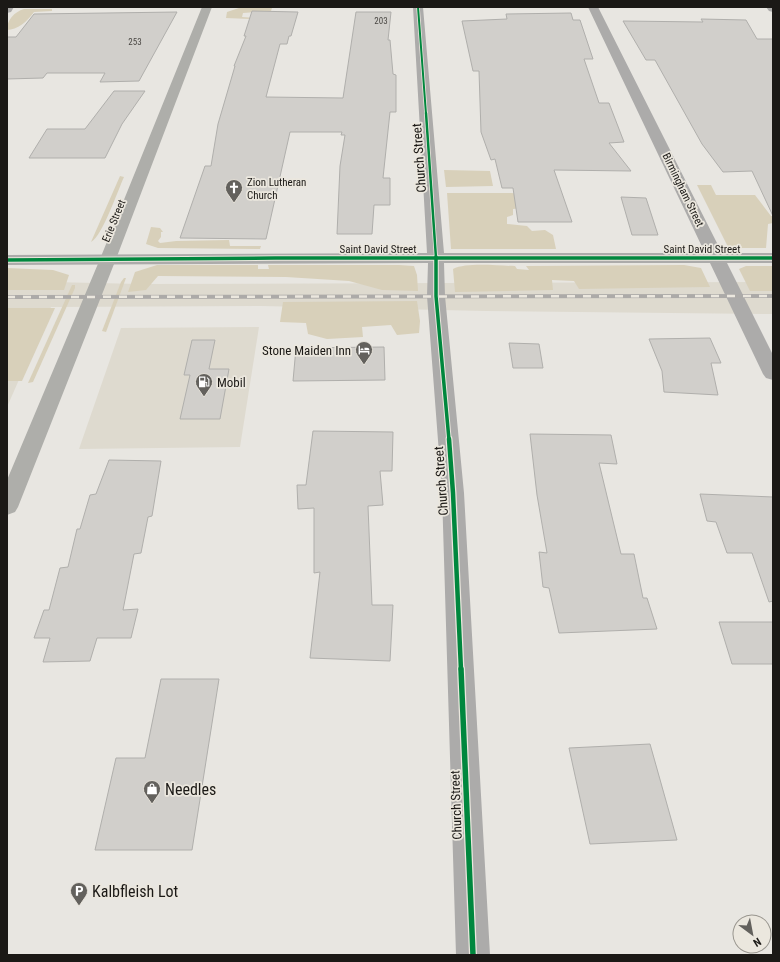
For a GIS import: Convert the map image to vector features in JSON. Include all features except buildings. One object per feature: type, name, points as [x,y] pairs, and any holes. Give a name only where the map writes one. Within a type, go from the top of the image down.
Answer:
[{"type":"main road","name":"Erie Street","points":[[7,507],[108,259],[207,7]]},
{"type":"street","name":"Church Street","points":[[418,7],[436,258],[436,296],[442,347],[453,493],[473,955]]},
{"type":"street","name":"Birmingham Street","points":[[593,7],[773,374]]},
{"type":"street","name":"Saint David Street","points":[[7,260],[773,258]]},
{"type":"shaded area","points":[[239,8],[272,8],[271,11],[243,13],[242,17],[273,19],[226,18],[227,12]]},
{"type":"shaded area","points":[[24,9],[52,9],[52,11],[34,12],[29,19],[22,24],[11,30],[7,30],[8,23],[12,17],[17,12]]},
{"type":"shaded area","points":[[444,170],[490,171],[493,186],[446,187]]},
{"type":"shaded area","points":[[120,176],[124,177],[105,223],[100,232],[91,242]]},
{"type":"shaded area","points":[[697,185],[711,185],[716,195],[755,195],[771,216],[773,216],[773,223],[768,224],[766,248],[728,247]]},
{"type":"shaded area","points":[[447,193],[511,193],[540,195],[544,206],[513,209],[513,215],[507,217],[507,224],[527,226],[532,231],[545,230],[553,235],[556,249],[451,249]]},
{"type":"shaded area","points":[[151,227],[160,228],[163,232],[161,232],[161,237],[158,241],[160,243],[176,241],[229,240],[230,246],[261,246],[260,249],[158,248],[146,244]]},
{"type":"shaded area","points":[[157,265],[258,265],[258,269],[269,269],[268,265],[414,266],[417,275],[418,291],[382,290],[349,281],[286,277],[158,276],[146,290],[128,292],[135,272]]},
{"type":"shaded area","points":[[475,265],[515,266],[517,269],[529,270],[526,266],[684,265],[701,268],[710,287],[579,289],[574,281],[552,280],[553,290],[455,292],[453,269]]},
{"type":"shaded area","points":[[746,266],[773,266],[773,291],[750,291],[739,269]]},
{"type":"shaded area","points":[[7,268],[53,270],[69,275],[64,290],[7,290]]},
{"type":"shaded area","points":[[124,278],[126,278],[106,332],[102,331],[121,282]]},
{"type":"shaded area","points":[[7,281],[140,284],[773,282],[773,314],[486,311],[261,306],[51,307],[7,407]]},
{"type":"shaded area","points":[[72,285],[75,285],[75,288],[33,382],[28,383]]},
{"type":"shaded area","points":[[417,301],[420,321],[419,333],[397,335],[391,325],[362,327],[363,337],[327,339],[308,334],[306,323],[280,322],[283,302]]},
{"type":"shaded area","points":[[7,308],[55,308],[22,381],[7,381]]},
{"type":"shaded area","points":[[259,327],[240,447],[79,449],[121,328]]},
{"type":"railway","points":[[7,297],[773,296]]},
{"type":"cycle path","points":[[418,7],[436,258],[436,296],[453,493],[473,955]]},
{"type":"cycle path","points":[[7,260],[275,258],[773,258]]},
{"type":"place","name":"Zion Lutheran Church","points":[[234,203]]},
{"type":"place","name":"Stone Maiden Inn","points":[[364,365]]},
{"type":"place","name":"Mobil","points":[[204,397]]},
{"type":"place","name":"Needles","points":[[152,804]]},
{"type":"place","name":"Kalbfleish Lot","points":[[79,906]]}]
